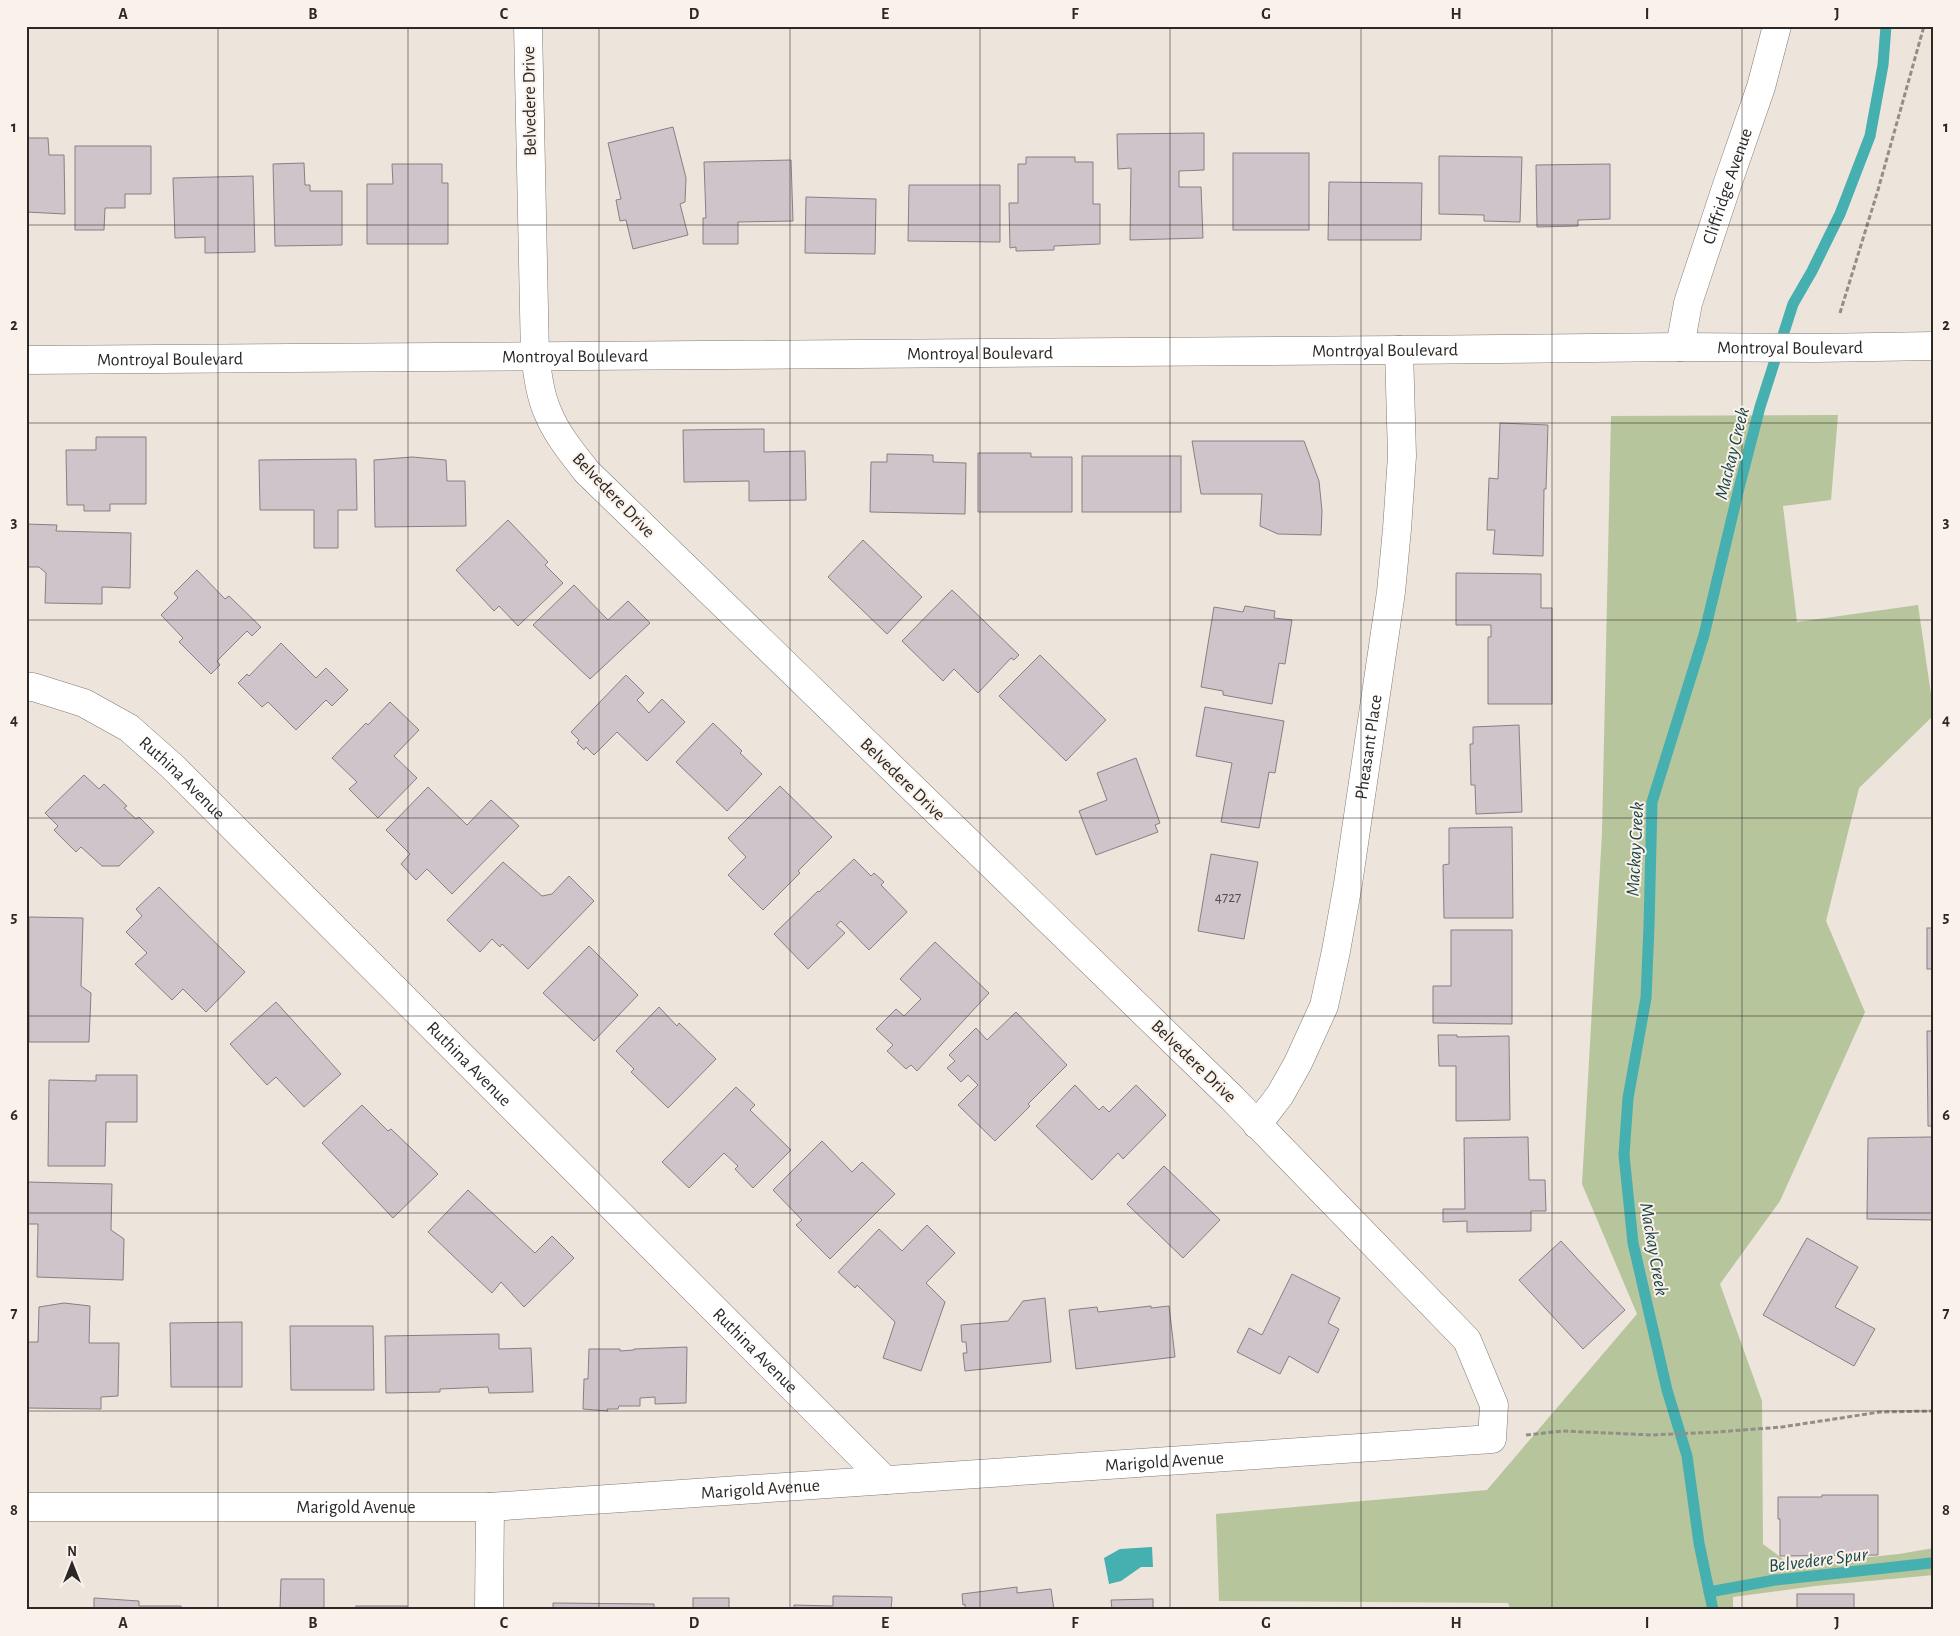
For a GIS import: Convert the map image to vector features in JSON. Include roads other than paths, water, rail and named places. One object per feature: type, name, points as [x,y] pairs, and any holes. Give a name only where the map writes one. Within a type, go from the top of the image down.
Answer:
[{"type":"street","name":"Belvedere Drive","points":[[528,26],[535,356],[540,388],[548,414],[566,445],[587,472],[1232,1098],[1467,1340],[1494,1405],[1492,1439]]},
{"type":"street","name":"Cliffridge Avenue","points":[[1680,347],[1688,303],[1761,87],[1777,26]]},
{"type":"street","name":"Montroyal Boulevard","points":[[26,360],[1934,346]]},
{"type":"street","name":"Pheasant Place","points":[[1257,1125],[1280,1095],[1298,1063],[1324,1006],[1336,951],[1350,874],[1395,556],[1402,456],[1399,350]]},
{"type":"street","name":"Ruthina Avenue","points":[[26,687],[33,687],[84,703],[129,728],[173,766],[885,1480]]},
{"type":"street","name":"Marigold Avenue","points":[[26,1507],[490,1507],[1492,1439]]},
{"type":"street","points":[[489,1610],[490,1507]]},
{"type":"water","points":[[1152,1547],[1153,1567],[1141,1567],[1121,1581],[1109,1584],[1104,1558],[1120,1549]]},
{"type":"waterway","name":"Mackay Creek","points":[[1713,1610],[1699,1543],[1687,1456],[1667,1390],[1633,1243],[1624,1155],[1628,1098],[1646,998],[1652,802],[1704,635],[1760,407],[1793,304],[1812,271],[1840,214],[1870,136],[1883,65],[1886,26]]},
{"type":"waterway","name":"Belvedere Spur","points":[[1709,1592],[1775,1580],[1931,1563]]}]
